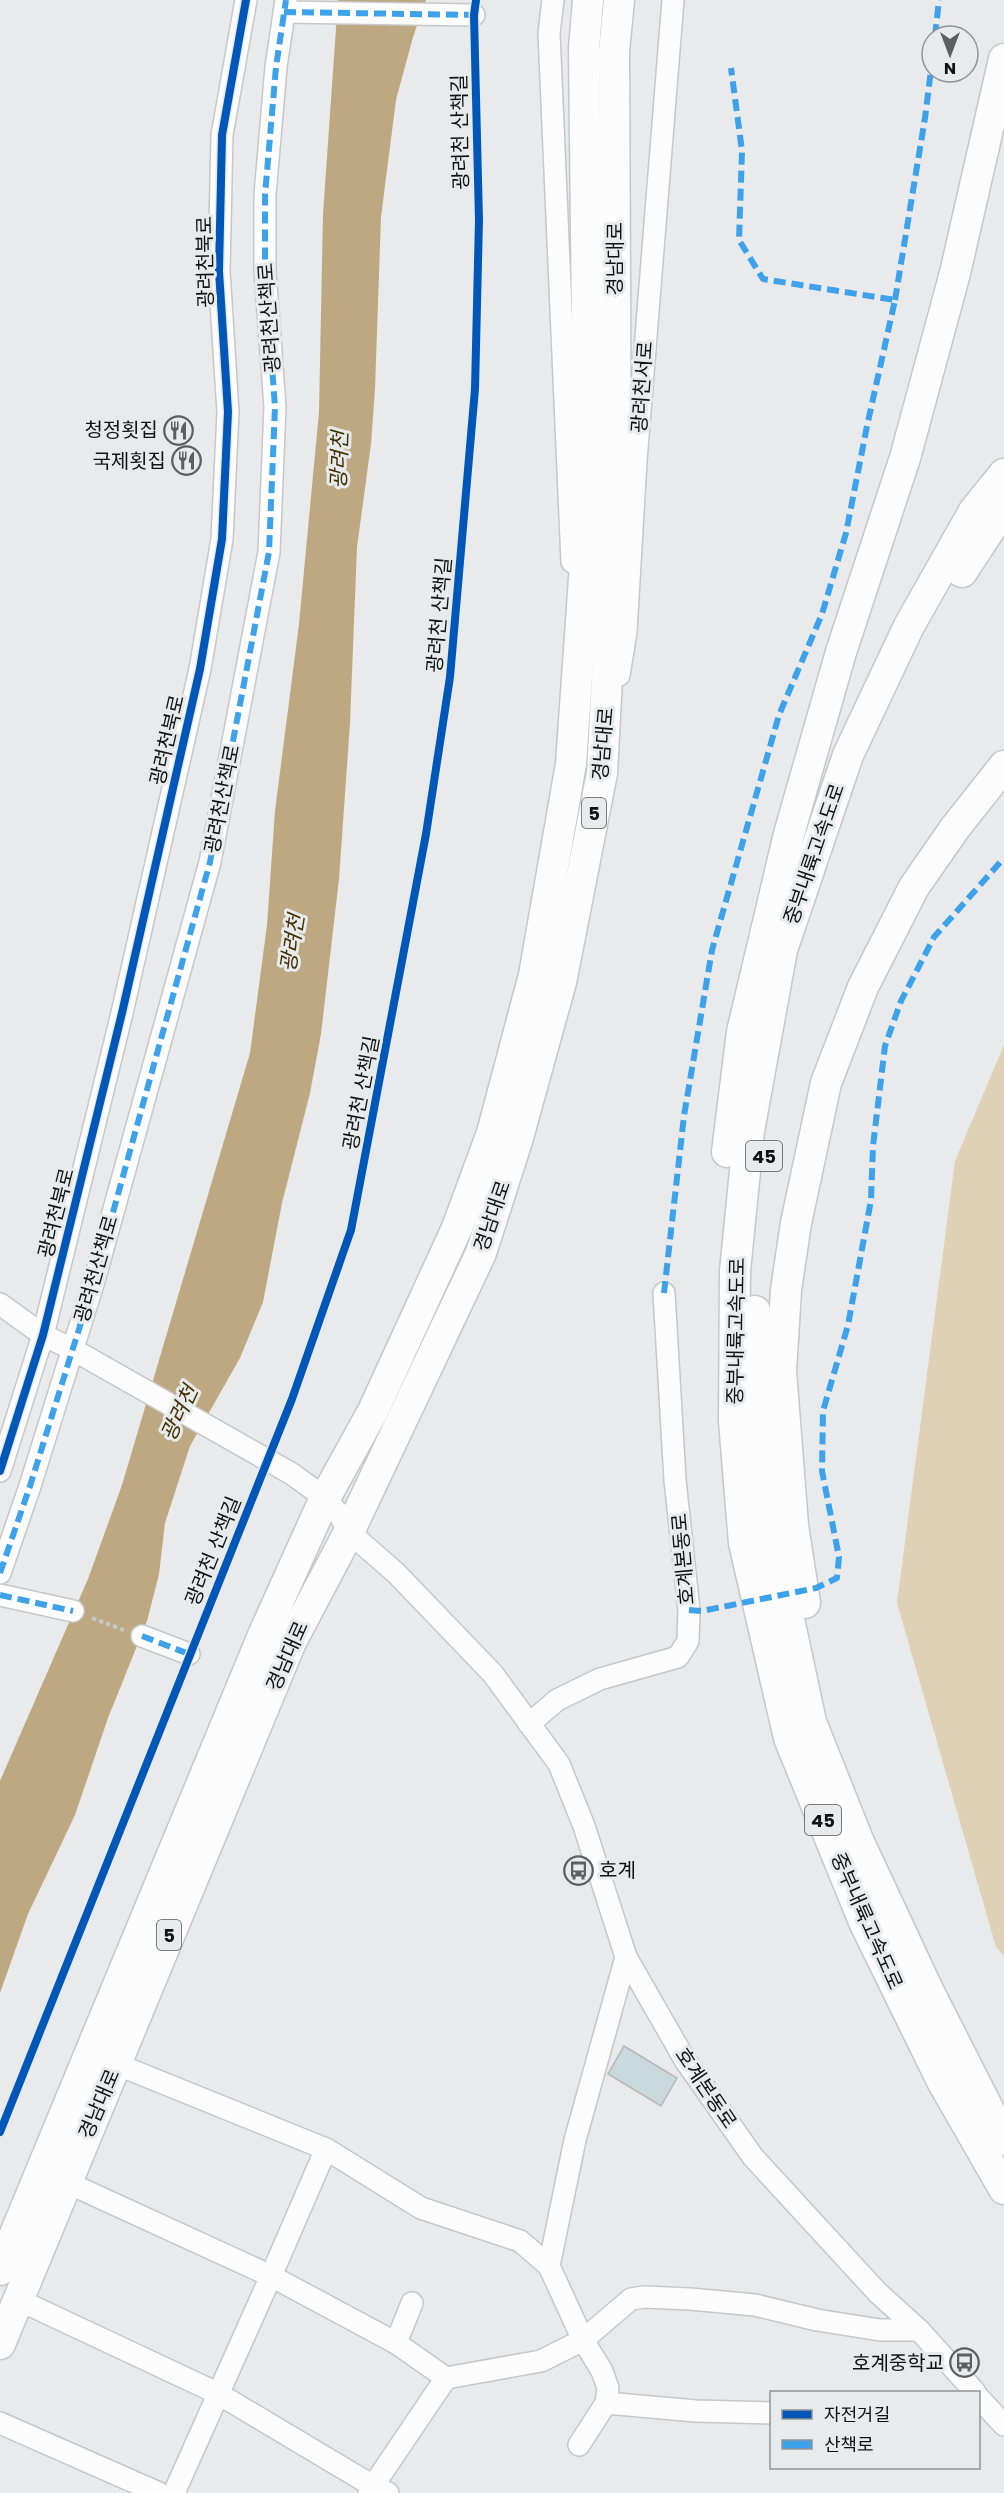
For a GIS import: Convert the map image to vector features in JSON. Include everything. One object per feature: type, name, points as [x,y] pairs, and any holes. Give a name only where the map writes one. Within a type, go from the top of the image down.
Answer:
[{"type":"highway","name":"경남대로","points":[[0,2271],[264,1633],[325,1498],[373,1411],[457,1228],[492,1133],[534,975],[571,764],[589,507],[584,48],[588,0]]},
{"type":"highway","name":"경남대로","points":[[0,2344],[291,1642],[349,1532],[481,1253],[518,1141],[561,982],[602,773],[616,508],[614,51],[619,0]]},
{"type":"highway","points":[[734,1421],[719,1271],[727,1148],[742,1032],[792,822],[841,652],[905,458],[956,273],[1004,59]]},
{"type":"highway","name":"중부내륙고속도로","points":[[1004,474],[974,512],[915,616],[848,755],[782,950],[749,1131],[735,1271],[734,1421],[744,1543],[789,1738],[865,1923],[942,2081],[1004,2189]]},
{"type":"highway","name":"중부내륙고속도로","points":[[1004,508],[973,553],[898,682],[844,815],[801,958],[768,1113],[754,1263],[756,1385],[774,1549],[811,1722],[858,1840],[928,1990],[1004,2140]]},
{"type":"highway","points":[[858,1840],[821,1703],[793,1525],[781,1371],[786,1290],[796,1223],[826,1083],[863,987],[914,887],[955,828],[1004,766]]},
{"type":"street","name":"광려천북로","points":[[0,1471],[43,1335],[122,1013],[200,669],[222,539],[228,412],[219,271],[222,135],[246,0]]},
{"type":"street","points":[[553,0],[549,33],[572,536],[571,764]]},
{"type":"street","name":"광려천서로","points":[[602,773],[626,632],[636,461],[673,0]]},
{"type":"street","points":[[285,6],[474,15]]},
{"type":"street","name":"광려천산책로","points":[[0,1573],[94,1281],[210,862],[269,552],[275,407],[265,271],[265,195],[276,67],[285,6]]},
{"type":"street","name":"호계본동로","points":[[530,1724],[557,1700],[600,1679],[678,1657],[688,1641],[689,1610],[675,1480],[664,1293]]},
{"type":"street","points":[[0,1304],[43,1335],[72,1349]]},
{"type":"street","name":"호계본동로","points":[[72,1349],[292,1474],[325,1498],[339,1514],[349,1532],[396,1574],[493,1674],[559,1764],[584,1826],[626,1957],[685,2060],[753,2157],[878,2294],[920,2330],[974,2391]]},
{"type":"street","points":[[0,1595],[74,1611]]},
{"type":"street","points":[[142,1636],[189,1654]]},
{"type":"street","points":[[549,2266],[575,2140],[626,1957]]},
{"type":"street","points":[[116,2064],[326,2150],[421,2208],[520,2241],[549,2266],[583,2340],[602,2371],[608,2388],[606,2403],[579,2445]]},
{"type":"street","points":[[174,2493],[326,2150]]},
{"type":"street","points":[[66,2182],[271,2276],[396,2343],[446,2378],[541,2361],[583,2340],[621,2306],[631,2300],[644,2298],[690,2299],[755,2306],[859,2327],[880,2330],[920,2330]]},
{"type":"street","points":[[19,2301],[217,2393],[376,2491],[446,2378]]},
{"type":"street","points":[[396,2343],[412,2303]]},
{"type":"street","points":[[980,2399],[1004,2425]]},
{"type":"street","points":[[606,2403],[696,2411],[770,2413]]},
{"type":"street","points":[[0,2423],[159,2493]]},
{"type":"path","points":[[74,1611],[142,1636]]},
{"type":"shaded area","points":[[1004,1045],[1004,1956],[996,1947],[897,1603],[955,1161]]},
{"type":"water","name":"광려천","points":[[338,0],[426,0],[413,37],[396,100],[381,217],[371,444],[357,547],[350,723],[339,879],[321,1034],[310,1093],[282,1203],[263,1302],[240,1358],[190,1446],[165,1523],[159,1574],[147,1621],[108,1718],[75,1815],[28,1914],[0,1993],[0,1781],[88,1579],[122,1485],[250,1053],[267,925],[275,811],[299,624],[319,412],[323,214]]},
{"type":"building","points":[[624,2046],[677,2078],[661,2106],[608,2074]]},
{"type":"marked path","points":[[0,1573],[30,1486],[94,1281],[210,862],[269,552],[275,407],[265,271],[265,195],[276,67],[286,0]]},
{"type":"marked path","points":[[936,24],[939,0]]},
{"type":"marked path","points":[[284,12],[474,15]]},
{"type":"marked path","points":[[664,1293],[684,1116],[712,950],[779,715],[822,614],[846,533],[895,300],[763,279],[739,240],[742,151],[731,68]]},
{"type":"marked path","points":[[895,300],[929,84]]},
{"type":"marked path","points":[[689,1610],[702,1611],[816,1588],[837,1578],[839,1557],[822,1471],[823,1411],[848,1325],[871,1200],[873,1146],[885,1046],[901,1001],[934,937],[1004,858]]},
{"type":"marked path","points":[[0,1595],[73,1611]]},
{"type":"marked path","points":[[142,1636],[189,1654]]},
{"type":"cycle path","points":[[0,1471],[43,1335],[122,1013],[200,669],[222,539],[228,412],[219,271],[222,135],[246,0]]},
{"type":"cycle path","name":"광려천 산책길","points":[[0,2132],[292,1399],[351,1230],[426,834],[450,677],[475,389],[479,220],[474,15],[476,0]]},
{"type":"place","name":"청정횟집","points":[[179,430]]},
{"type":"place","name":"국제횟집","points":[[187,461]]},
{"type":"place","name":"호계","points":[[578,1870]]},
{"type":"place","name":"호계중학교","points":[[965,2363]]}]
